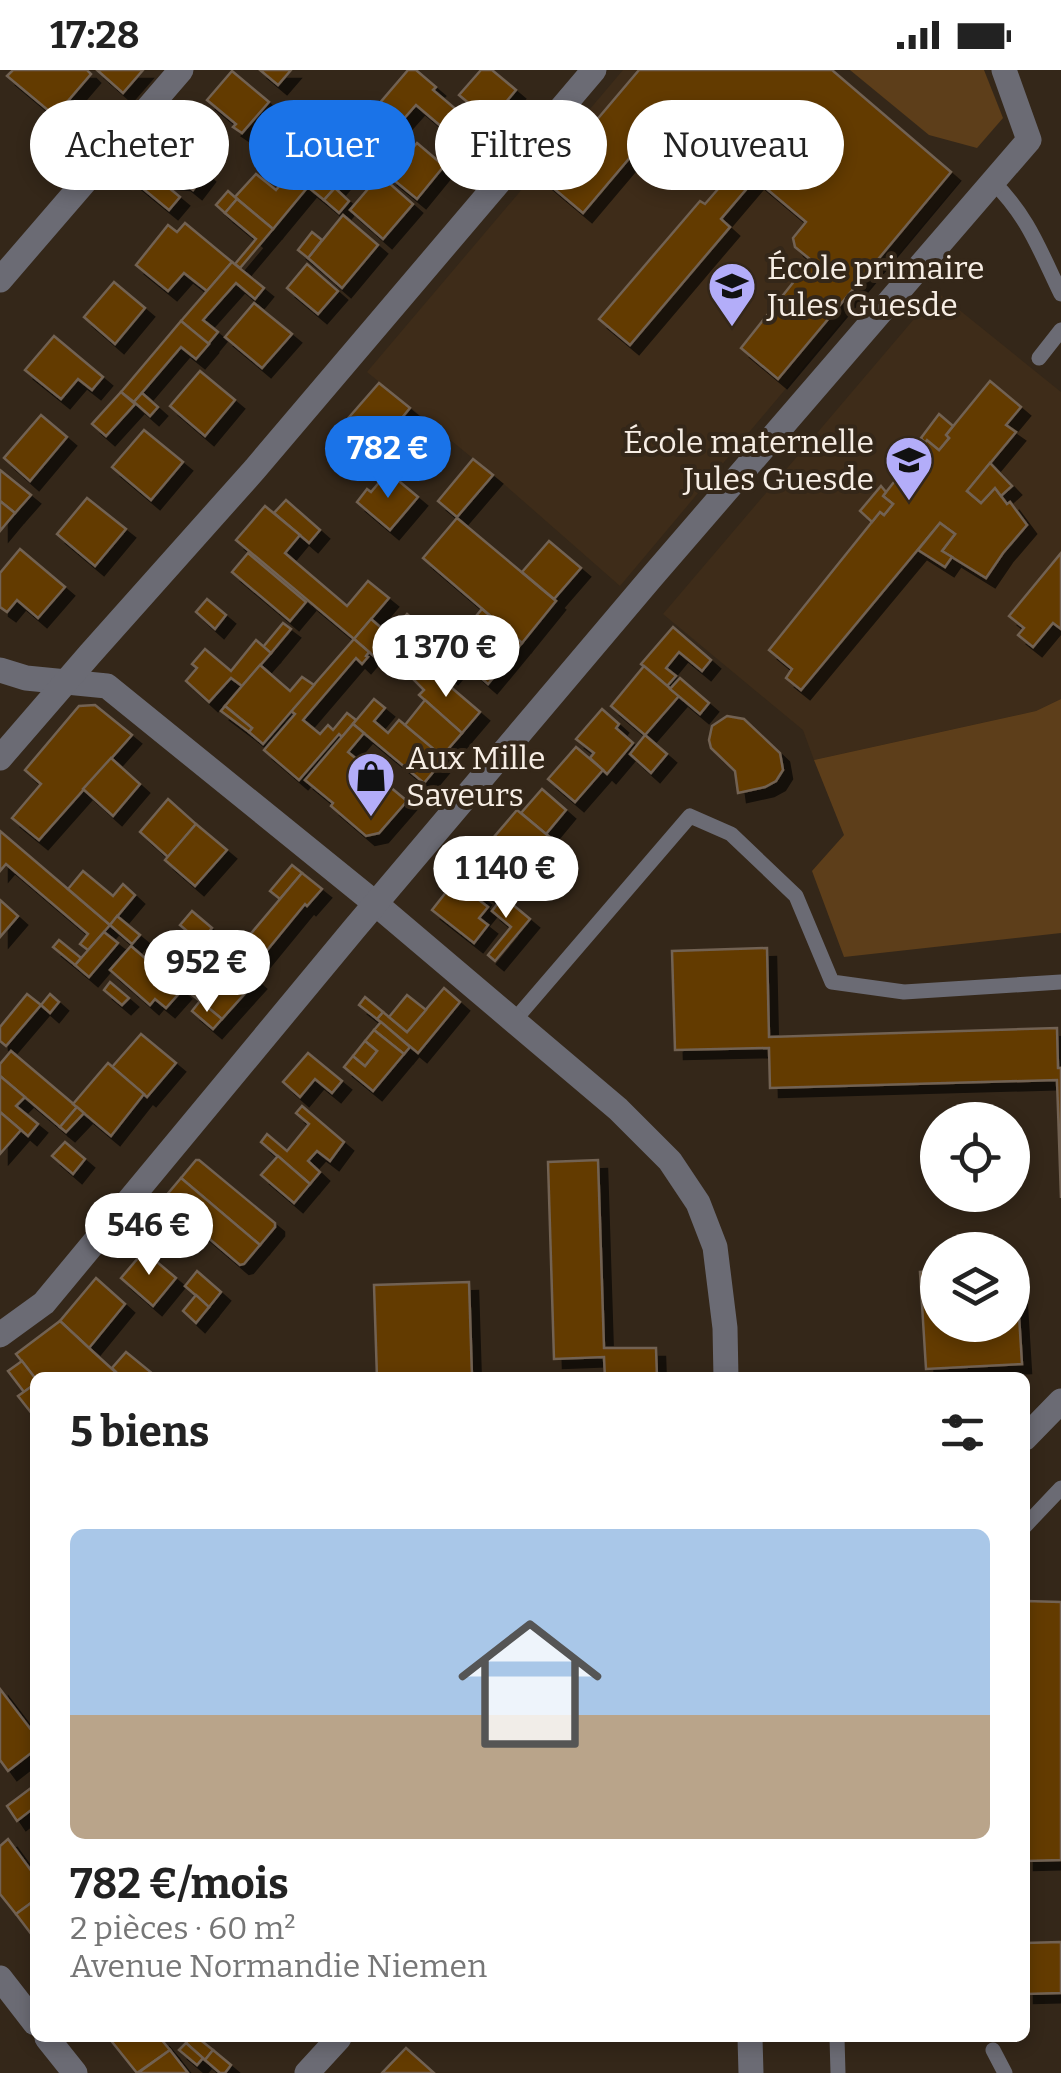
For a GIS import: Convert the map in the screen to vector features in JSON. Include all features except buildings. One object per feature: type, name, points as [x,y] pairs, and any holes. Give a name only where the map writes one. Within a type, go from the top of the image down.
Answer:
[{"type":"street","points":[[0,280],[181,70]]},
{"type":"street","points":[[0,758],[255,469],[594,70]]},
{"type":"street","points":[[0,1335],[44,1303],[746,466],[1030,140],[1004,70]]},
{"type":"street","points":[[0,670],[26,678],[107,686],[376,904],[618,1110],[670,1161],[698,1203],[715,1247],[726,1328],[726,1372]]},
{"type":"street","points":[[1030,1433],[1061,1401]]},
{"type":"street","points":[[0,1978],[30,2017]]},
{"type":"street","points":[[50,2042],[75,2073]]},
{"type":"street","points":[[308,2073],[335,2042]]},
{"type":"street","points":[[750,2042],[751,2073]]},
{"type":"lane","points":[[994,182],[1024,217],[1061,294]]},
{"type":"lane","points":[[1039,358],[1061,330]]},
{"type":"lane","points":[[513,1022],[690,816],[731,834],[796,896],[832,982],[904,992],[1061,982]]},
{"type":"lane","points":[[1030,1521],[1061,1488]]},
{"type":"lane","points":[[837,2042],[838,2073]]},
{"type":"lane","points":[[993,2050],[1004,2073]]},
{"type":"shaded area","points":[[623,70],[833,70],[961,180],[620,586],[497,478],[367,372],[521,190],[607,190],[607,100],[598,100]]},
{"type":"shaded area","points":[[850,70],[984,70],[1003,118],[977,148],[929,135]]},
{"type":"shaded area","name":"École maternelle Jules Guesde","points":[[937,292],[1061,392],[1061,699],[1036,711],[814,760],[803,730],[663,614]]},
{"type":"shaded area","points":[[1061,699],[1061,933],[844,957],[812,871],[844,835],[814,760],[1036,711]]},
{"type":"place","name":"École primaire Jules Guesde","points":[[732,328]]},
{"type":"place","name":"École maternelle Jules Guesde","points":[[909,502]]},
{"type":"place","name":"Aux Mille Saveurs","points":[[371,818]]}]
